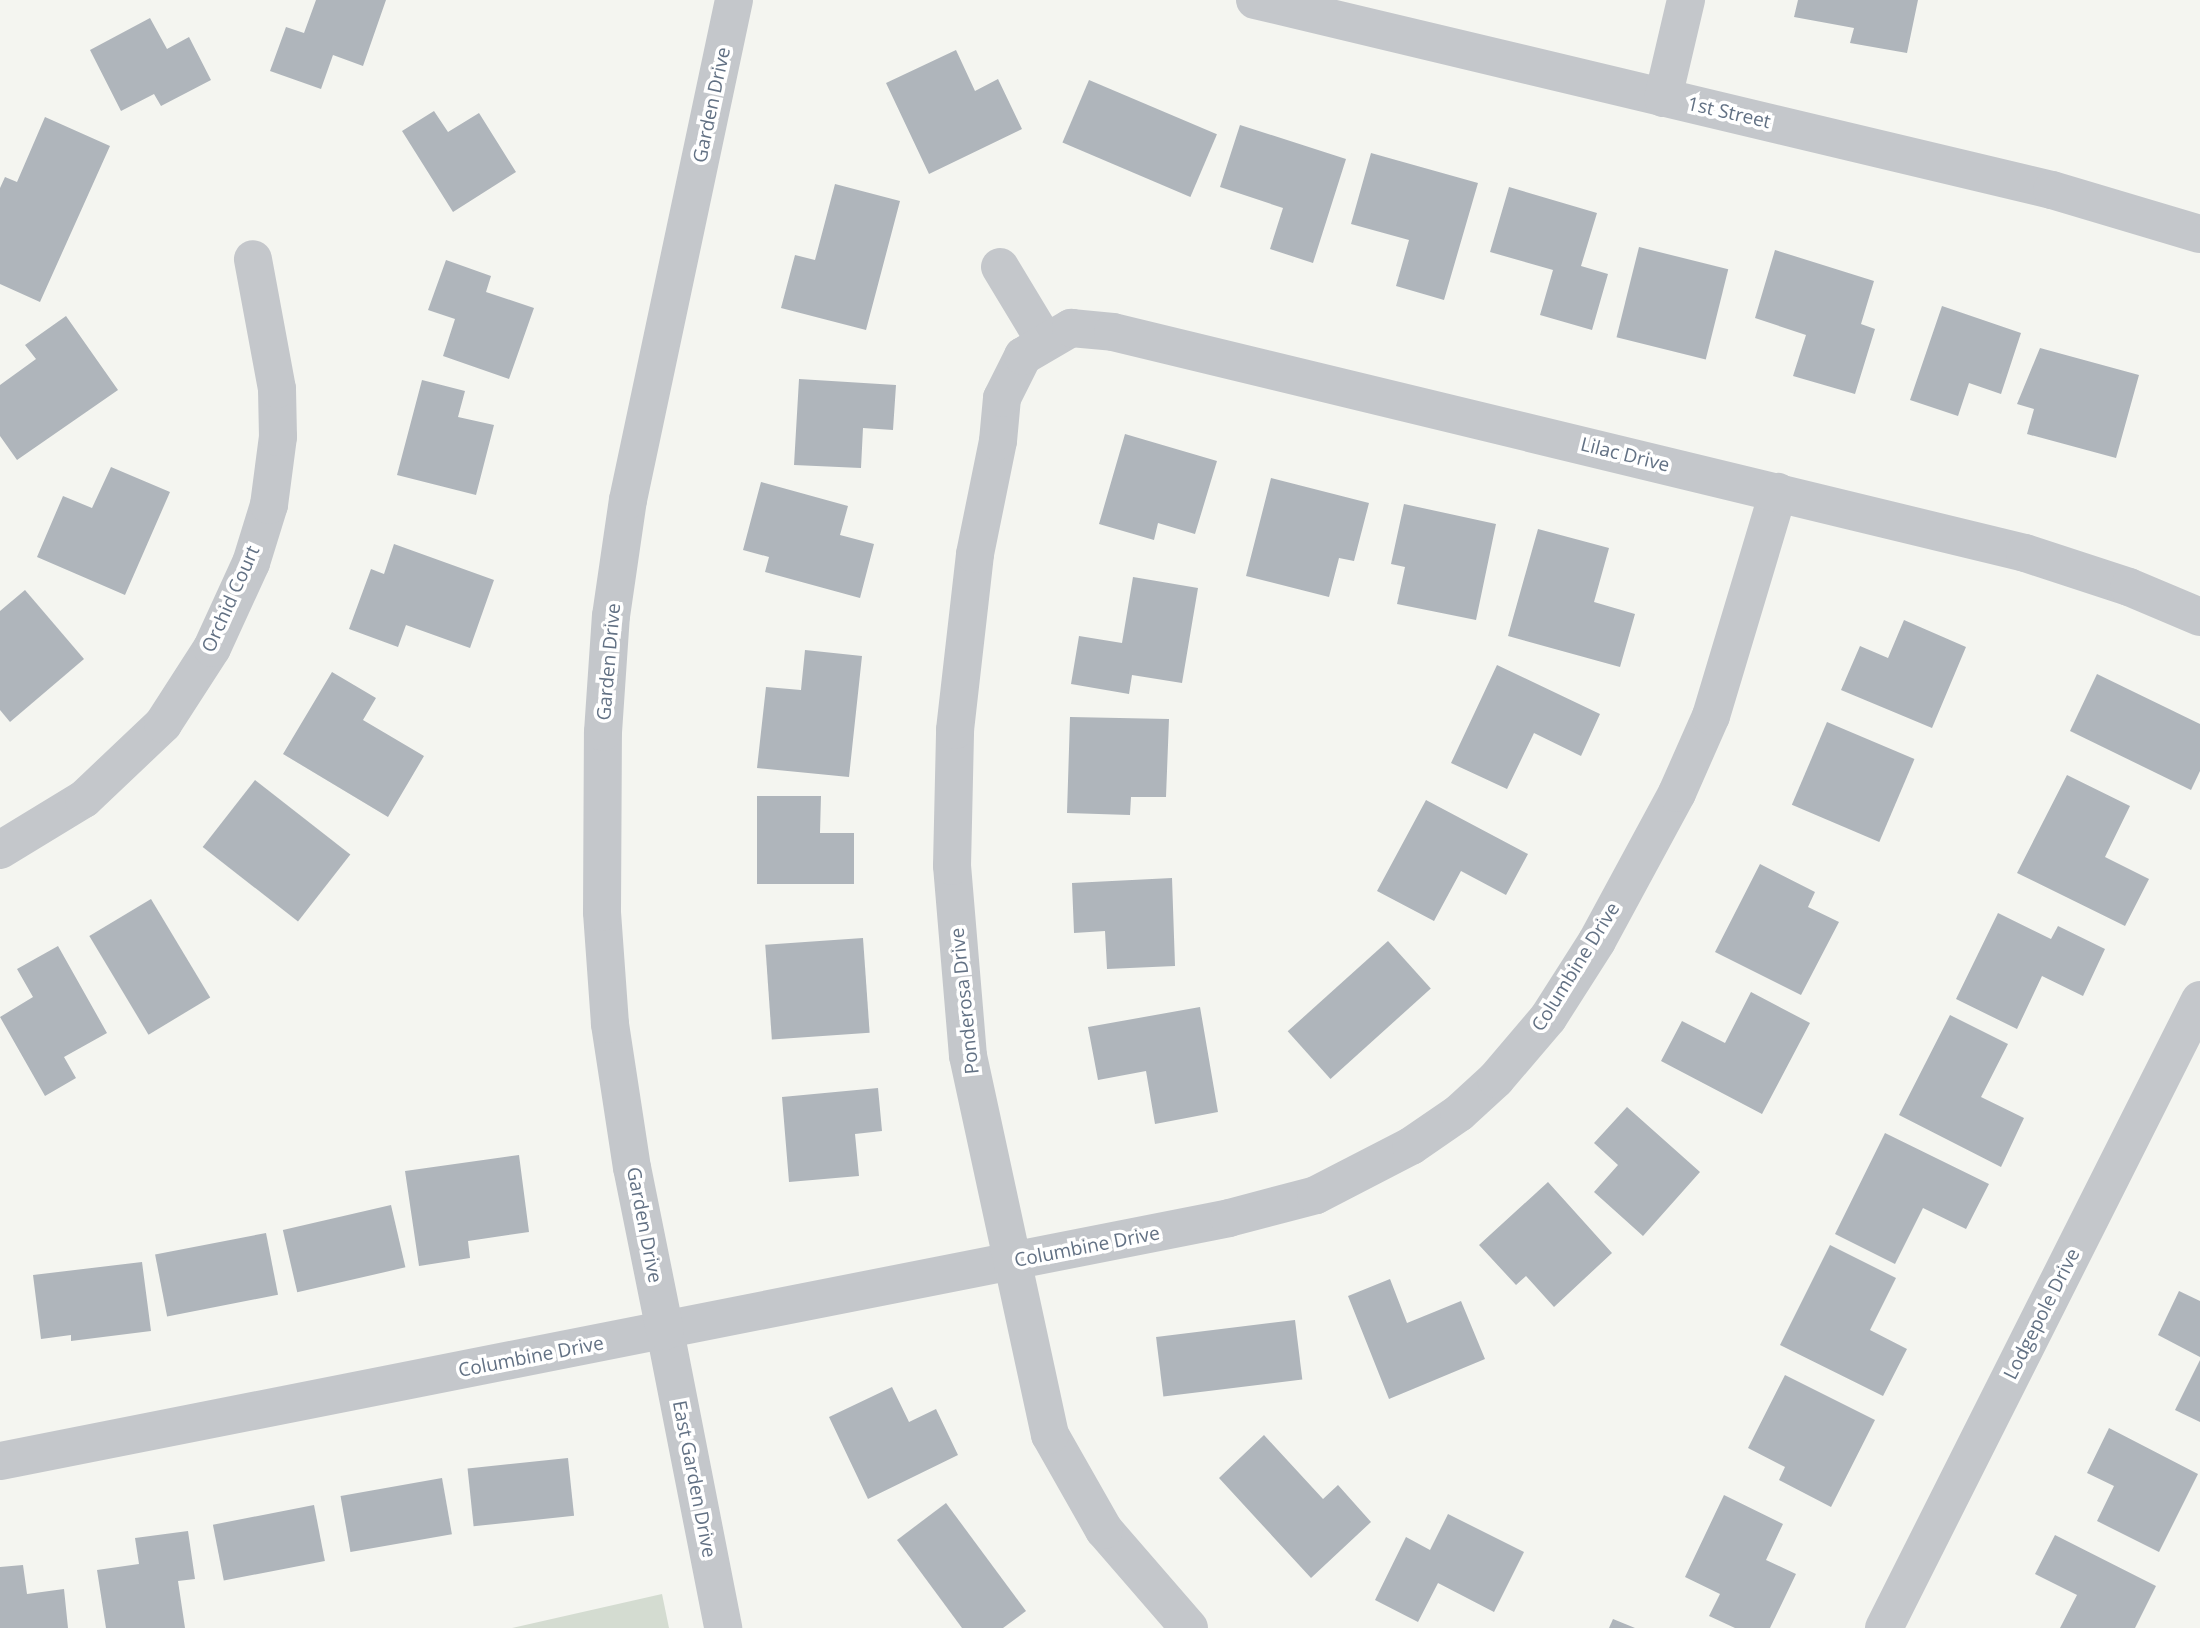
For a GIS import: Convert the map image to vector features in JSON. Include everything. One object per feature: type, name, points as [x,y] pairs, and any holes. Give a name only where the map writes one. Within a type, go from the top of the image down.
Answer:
[{"type":"street","name":"Garden Drive","points":[[665,1331],[632,1168],[610,1024],[602,912],[603,732],[611,616],[628,500],[734,0]]},
{"type":"street","name":"1st Street","points":[[1255,0],[2052,190],[2200,234]]},
{"type":"street","points":[[1663,98],[1686,0]]},
{"type":"street","name":"Orchid Court","points":[[0,850],[84,799],[163,724],[212,648],[251,563],[269,505],[278,437],[277,389],[253,259]]},
{"type":"street","points":[[1000,267],[1044,340]]},
{"type":"street","name":"Lilac Drive","points":[[1044,340],[1071,328],[1114,332],[2025,553],[2129,587],[2200,617]]},
{"type":"street","name":"Ponderosa Drive","points":[[1044,340],[1023,356],[1002,398],[998,441],[975,554],[955,730],[952,866],[960,988],[968,1056],[1042,1406],[1076,1488],[1104,1530],[1189,1628]]},
{"type":"street","name":"Columbine Drive","points":[[0,1461],[1229,1218],[1316,1195],[1411,1146],[1459,1113],[1496,1079],[1548,1018],[1597,941],[1677,793],[1712,716],[1779,492]]},
{"type":"street","name":"Lodgepole Drive","points":[[1884,1628],[2200,1000]]},
{"type":"street","name":"East Garden Drive","points":[[665,1331],[723,1628]]},
{"type":"shaded area","points":[[662,1594],[669,1628],[512,1628]]},
{"type":"building","points":[[316,0],[386,0],[363,66],[333,55],[321,89],[270,71],[286,27],[304,33]]},
{"type":"building","points":[[1798,0],[1918,0],[1907,53],[1850,43],[1854,28],[1794,17]]},
{"type":"building","points":[[150,18],[167,49],[189,37],[211,80],[161,106],[154,94],[121,111],[90,50]]},
{"type":"building","points":[[956,50],[975,91],[998,79],[1022,129],[929,174],[886,83]]},
{"type":"building","points":[[1089,80],[1217,134],[1190,197],[1062,143]]},
{"type":"building","points":[[434,111],[448,132],[479,113],[516,172],[453,212],[402,131]]},
{"type":"building","points":[[45,117],[110,146],[40,302],[0,284],[0,188],[5,177],[17,182]]},
{"type":"building","points":[[1240,125],[1346,159],[1313,263],[1270,249],[1283,208],[1220,187]]},
{"type":"building","points":[[1371,153],[1478,183],[1444,300],[1396,286],[1409,240],[1351,224]]},
{"type":"building","points":[[835,184],[900,201],[866,330],[781,308],[795,255],[815,260]]},
{"type":"building","points":[[1509,187],[1597,213],[1581,266],[1608,274],[1592,330],[1540,315],[1553,270],[1490,252]]},
{"type":"building","points":[[1639,247],[1728,269],[1706,359],[1617,337]]},
{"type":"building","points":[[1775,250],[1874,281],[1861,324],[1875,329],[1855,394],[1793,376],[1806,335],[1755,318]]},
{"type":"building","points":[[446,260],[491,276],[486,292],[534,308],[509,379],[443,356],[455,319],[428,310]]},
{"type":"building","points":[[1942,306],[2021,333],[2001,394],[1969,383],[1958,416],[1910,400]]},
{"type":"building","points":[[66,316],[118,390],[17,460],[0,436],[0,385],[36,359],[25,345]]},
{"type":"building","points":[[2040,348],[2139,375],[2116,458],[2027,434],[2034,409],[2017,404]]},
{"type":"building","points":[[799,379],[896,385],[893,430],[863,428],[861,468],[794,465]]},
{"type":"building","points":[[422,380],[465,391],[458,417],[494,425],[476,495],[397,475]]},
{"type":"building","points":[[1125,434],[1217,461],[1195,534],[1158,523],[1154,540],[1099,524]]},
{"type":"building","points":[[111,467],[170,492],[125,595],[37,557],[63,496],[92,508]]},
{"type":"building","points":[[1271,478],[1369,503],[1354,561],[1339,558],[1329,597],[1246,576]]},
{"type":"building","points":[[761,482],[848,506],[840,535],[874,544],[860,598],[765,572],[769,557],[743,550]]},
{"type":"building","points":[[1404,504],[1496,524],[1476,620],[1397,604],[1405,567],[1391,564]]},
{"type":"building","points":[[1538,529],[1609,548],[1594,602],[1635,614],[1620,667],[1508,636]]},
{"type":"building","points":[[394,544],[494,580],[470,648],[406,625],[398,647],[349,629],[371,569],[384,574]]},
{"type":"building","points":[[1133,577],[1198,588],[1182,683],[1132,675],[1129,694],[1071,684],[1079,636],[1122,643]]},
{"type":"building","points":[[25,590],[84,659],[10,722],[0,710],[0,611]]},
{"type":"building","points":[[1904,620],[1966,647],[1932,728],[1841,690],[1860,646],[1888,658]]},
{"type":"building","points":[[805,650],[862,656],[849,777],[757,768],[766,687],[801,690]]},
{"type":"building","points":[[1497,665],[1600,714],[1581,756],[1534,733],[1507,789],[1451,763]]},
{"type":"building","points":[[332,672],[376,698],[363,720],[424,756],[388,817],[283,754]]},
{"type":"building","points":[[2097,674],[2200,724],[2200,771],[2191,790],[2070,731]]},
{"type":"building","points":[[1070,717],[1169,719],[1166,797],[1131,797],[1130,815],[1067,813]]},
{"type":"building","points":[[1827,722],[1914,759],[1879,842],[1792,805]]},
{"type":"building","points":[[2067,775],[2130,806],[2105,857],[2149,879],[2125,926],[2017,873]]},
{"type":"building","points":[[255,780],[350,854],[298,921],[203,847]]},
{"type":"building","points":[[757,796],[821,796],[820,833],[854,833],[854,884],[757,884]]},
{"type":"building","points":[[1426,800],[1528,854],[1506,895],[1461,871],[1434,921],[1377,891]]},
{"type":"building","points":[[1760,864],[1815,892],[1808,907],[1839,922],[1801,995],[1715,952]]},
{"type":"building","points":[[1172,878],[1175,966],[1107,969],[1105,931],[1074,933],[1072,883]]},
{"type":"building","points":[[151,899],[210,998],[149,1035],[89,936]]},
{"type":"building","points":[[1998,913],[2051,939],[2058,926],[2105,949],[2083,996],[2042,976],[2017,1029],[1956,999]]},
{"type":"building","points":[[863,938],[870,1033],[772,1040],[765,945]]},
{"type":"building","points":[[1388,941],[1431,989],[1330,1079],[1288,1031]]},
{"type":"building","points":[[58,946],[107,1033],[64,1057],[76,1078],[45,1096],[0,1017],[33,997],[17,969]]},
{"type":"building","points":[[1751,992],[1810,1023],[1762,1114],[1661,1061],[1682,1021],[1725,1043]]},
{"type":"building","points":[[1200,1007],[1218,1112],[1155,1124],[1146,1071],[1098,1080],[1088,1027]]},
{"type":"building","points":[[1950,1015],[2008,1044],[1981,1097],[2024,1118],[2001,1167],[1899,1115]]},
{"type":"building","points":[[878,1088],[882,1131],[855,1134],[859,1176],[789,1182],[782,1097]]},
{"type":"building","points":[[1627,1107],[1700,1172],[1643,1236],[1594,1192],[1618,1165],[1594,1143]]},
{"type":"building","points":[[1885,1133],[1989,1184],[1966,1229],[1923,1208],[1895,1264],[1835,1234]]},
{"type":"building","points":[[519,1155],[529,1232],[468,1241],[470,1258],[419,1266],[405,1171]]},
{"type":"building","points":[[1548,1182],[1612,1253],[1554,1307],[1526,1276],[1516,1285],[1479,1245]]},
{"type":"building","points":[[391,1205],[405,1267],[297,1292],[283,1230]]},
{"type":"building","points":[[266,1233],[278,1295],[167,1316],[155,1255]]},
{"type":"building","points":[[1830,1245],[1896,1278],[1870,1330],[1907,1349],[1883,1396],[1780,1345]]},
{"type":"building","points":[[142,1262],[151,1331],[71,1341],[71,1335],[41,1339],[33,1275]]},
{"type":"building","points":[[1390,1279],[1407,1323],[1461,1301],[1485,1359],[1389,1399],[1348,1296]]},
{"type":"building","points":[[2179,1291],[2200,1301],[2200,1357],[2158,1335]]},
{"type":"building","points":[[1295,1320],[1302,1380],[1163,1397],[1156,1337]]},
{"type":"building","points":[[2200,1360],[2200,1422],[2175,1410]]},
{"type":"building","points":[[1785,1375],[1875,1420],[1831,1507],[1779,1480],[1785,1467],[1748,1448]]},
{"type":"building","points":[[892,1387],[909,1422],[936,1409],[958,1455],[868,1499],[829,1417]]},
{"type":"building","points":[[2109,1428],[2198,1474],[2159,1552],[2097,1521],[2114,1486],[2087,1473]]},
{"type":"building","points":[[1264,1435],[1323,1499],[1338,1485],[1371,1522],[1311,1578],[1219,1478]]},
{"type":"building","points":[[568,1458],[574,1516],[474,1526],[468,1469]]},
{"type":"building","points":[[442,1478],[452,1534],[350,1552],[341,1496]]},
{"type":"building","points":[[1724,1495],[1783,1524],[1766,1560],[1796,1574],[1770,1628],[1735,1628],[1709,1616],[1720,1594],[1685,1577]]},
{"type":"building","points":[[946,1503],[1026,1611],[1003,1628],[962,1628],[897,1540]]},
{"type":"building","points":[[314,1505],[325,1561],[224,1581],[213,1525]]},
{"type":"building","points":[[1448,1514],[1524,1552],[1494,1612],[1438,1583],[1418,1622],[1375,1600],[1406,1537],[1430,1550]]},
{"type":"building","points":[[188,1531],[195,1579],[178,1581],[185,1628],[106,1628],[97,1570],[139,1564],[135,1538]]},
{"type":"building","points":[[2055,1535],[2156,1586],[2135,1628],[2060,1628],[2077,1595],[2035,1574]]},
{"type":"building","points":[[23,1565],[27,1594],[64,1589],[68,1628],[0,1628],[0,1567]]},
{"type":"building","points":[[1613,1619],[1635,1628],[1609,1628]]}]
